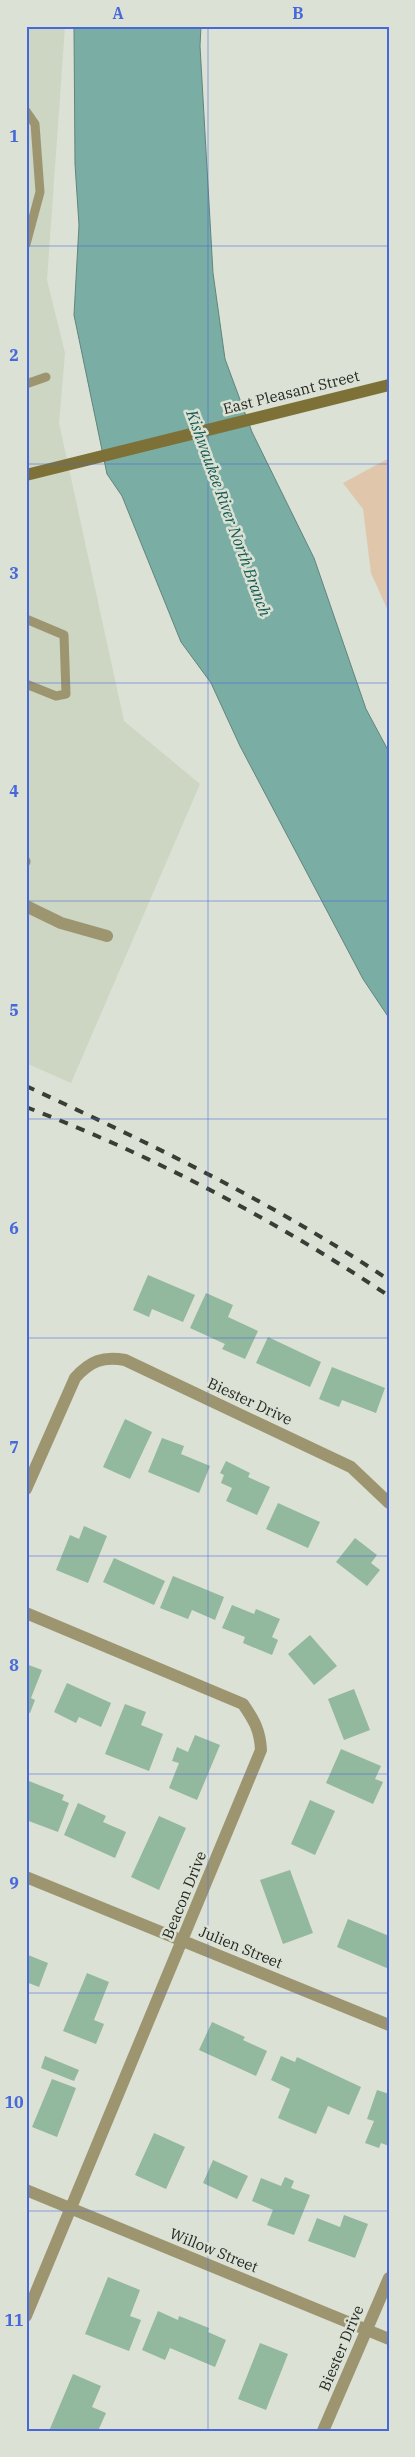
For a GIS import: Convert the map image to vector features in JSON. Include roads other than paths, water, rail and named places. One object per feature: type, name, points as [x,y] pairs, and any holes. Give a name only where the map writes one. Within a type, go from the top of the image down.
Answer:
[{"type":"main road","name":"East Pleasant Street","points":[[26,475],[297,406],[389,385]]},
{"type":"street","points":[[26,906],[61,923],[107,936]]},
{"type":"street","name":"Biester Drive","points":[[26,1489],[75,1378],[86,1366],[110,1358],[125,1360],[351,1468],[389,1503]]},
{"type":"street","name":"Beacon Drive","points":[[26,1613],[243,1704],[257,1725],[261,1750],[26,2316]]},
{"type":"street","name":"Julien Street","points":[[26,1877],[389,2025]]},
{"type":"street","name":"Willow Street","points":[[26,2190],[389,2339]]},
{"type":"street","name":"Biester Drive","points":[[323,2431],[389,2278]]},
{"type":"lane","points":[[26,112],[35,124],[40,192],[26,244]]},
{"type":"lane","points":[[26,384],[46,377]]},
{"type":"lane","points":[[26,619],[64,635],[66,694],[56,696],[26,684]]},
{"type":"water","name":"Kishwaukee River North Branch","points":[[74,26],[201,26],[200,46],[213,273],[225,359],[252,432],[314,558],[366,709],[389,752],[389,1018],[363,979],[240,746],[211,683],[181,642],[122,496],[107,474],[74,315],[79,225],[75,164]]},
{"type":"railway","points":[[26,1086],[119,1130],[257,1200],[346,1252],[389,1280]]},
{"type":"railway","points":[[26,1107],[121,1147],[213,1191],[302,1241],[389,1296]]}]
